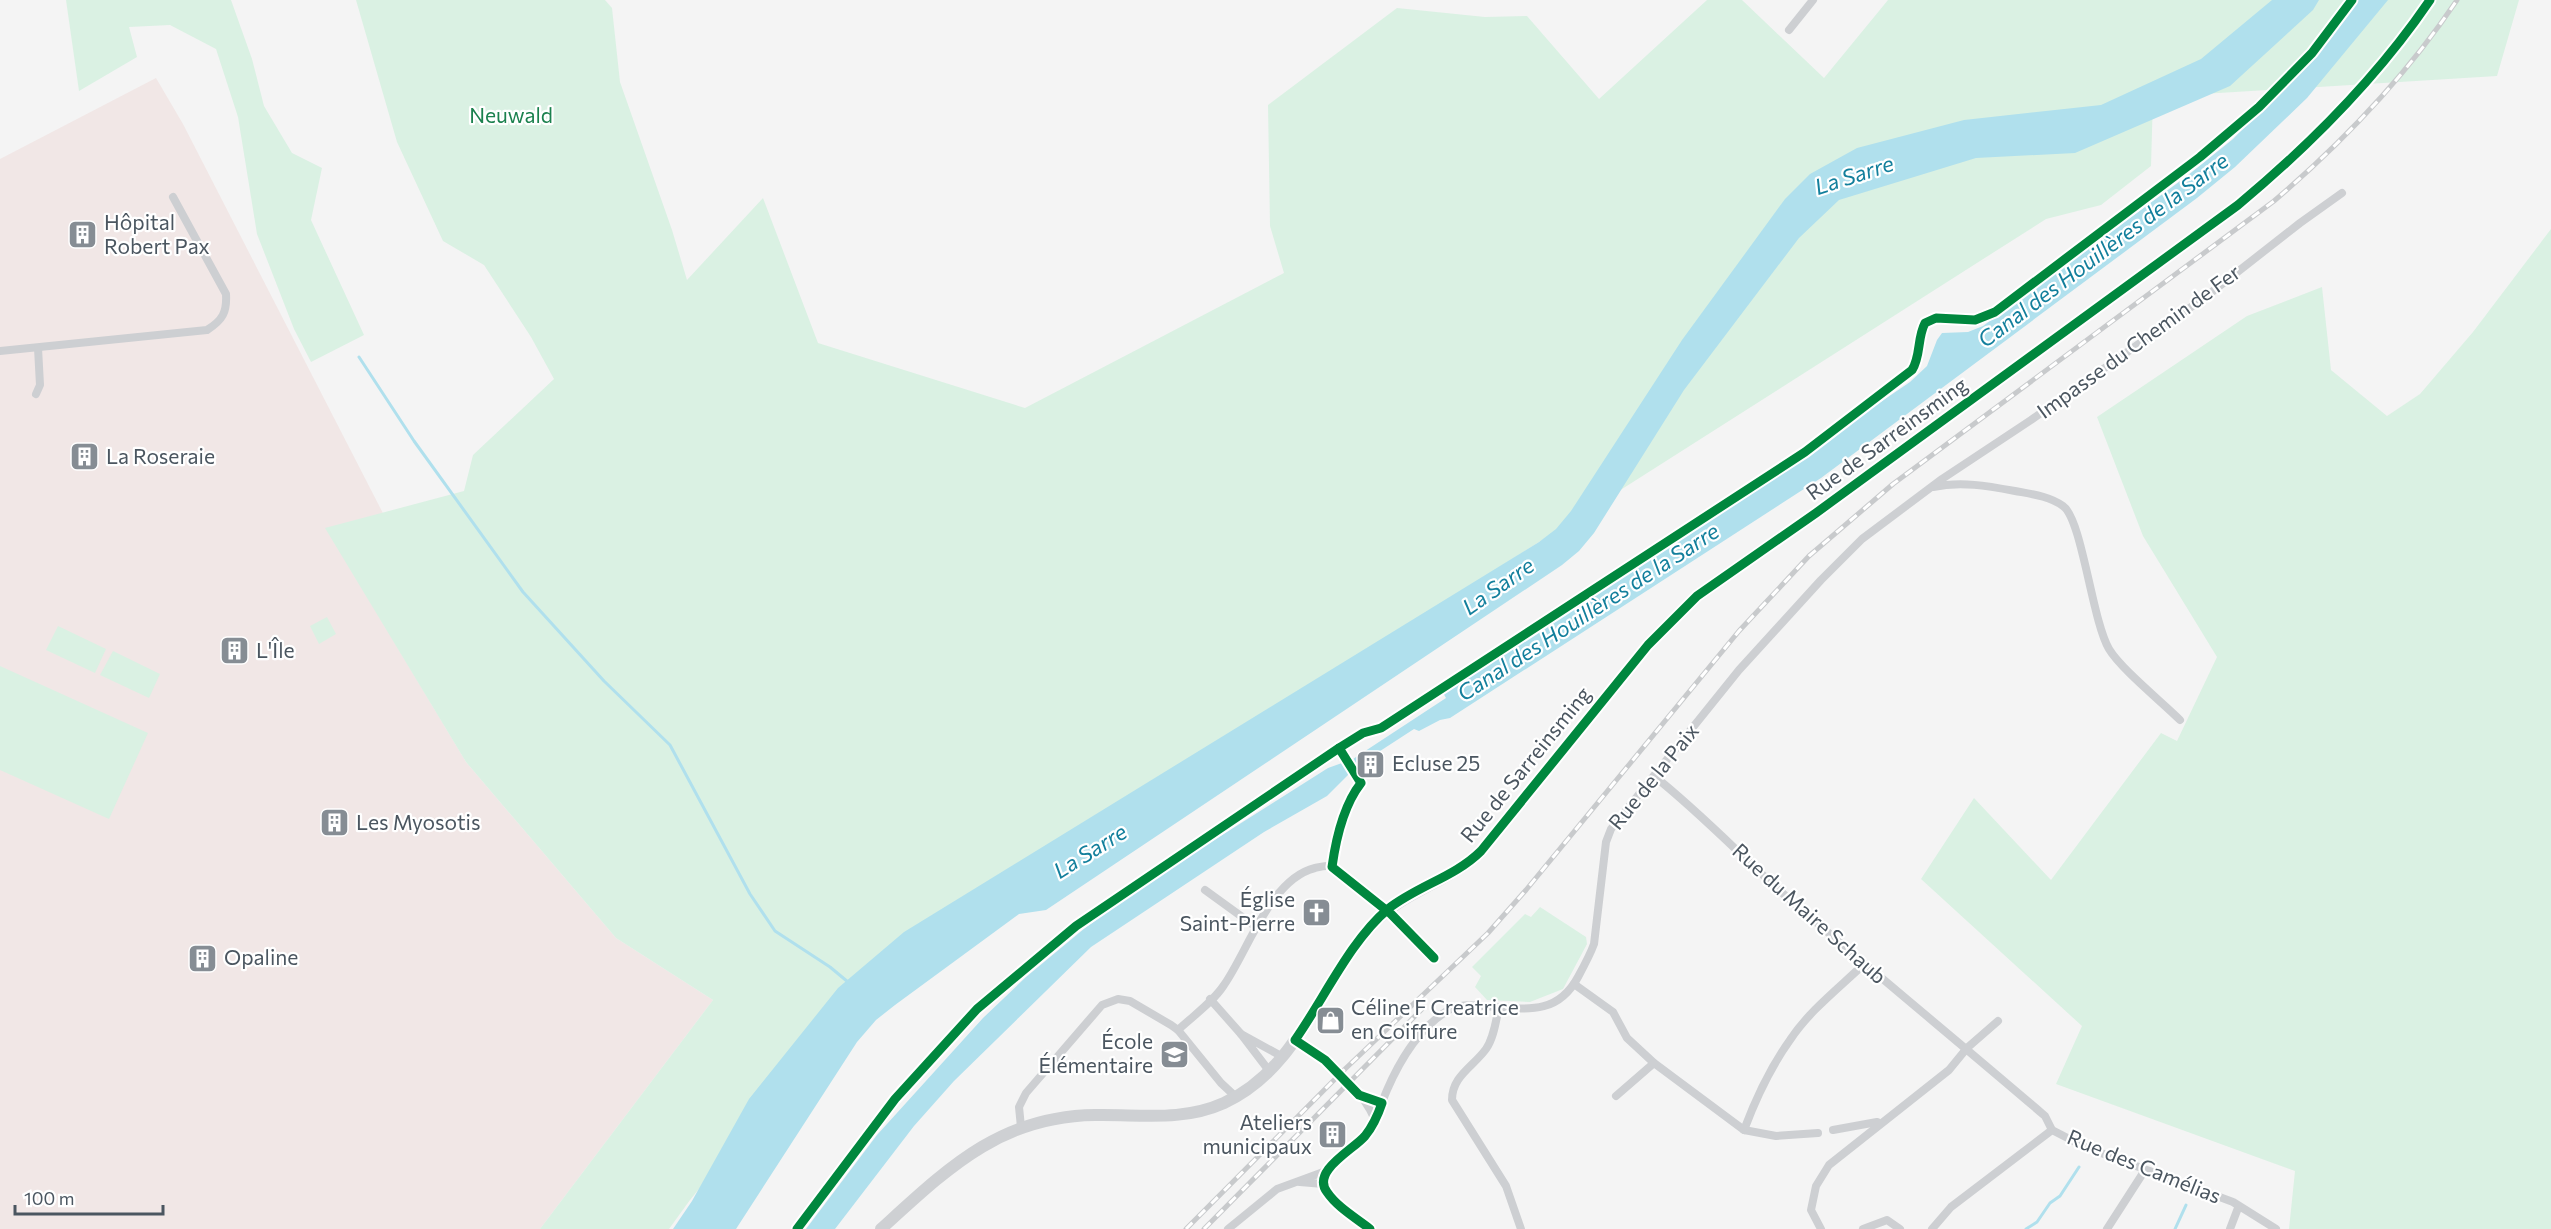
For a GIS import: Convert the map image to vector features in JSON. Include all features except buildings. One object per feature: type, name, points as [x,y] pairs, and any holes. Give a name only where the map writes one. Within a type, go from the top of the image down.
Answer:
[{"type":"street","points":[[1789,30],[1813,0]]},
{"type":"street","name":"Rue de Sarreinsming","points":[[881,1229],[955,1163],[982,1145],[1021,1127],[1047,1119],[1079,1115],[1176,1116],[1210,1109],[1236,1097],[1269,1072],[1295,1040],[1364,936],[1387,911],[1464,864],[1481,851],[1624,673],[1682,609],[1714,583],[1825,506],[2238,205],[2292,159],[2341,110],[2382,63],[2427,4]]},
{"type":"street","name":"Impasse du Chemin de Fer","points":[[1933,487],[1942,478],[2031,420],[2208,295],[2342,193]]},
{"type":"street","points":[[0,351],[207,330],[220,321],[227,307],[226,294],[173,197]]},
{"type":"street","points":[[36,394],[40,385],[38,348]]},
{"type":"street","points":[[1933,487],[1958,483],[1984,486],[2046,497],[2065,507],[2076,531],[2094,610],[2109,649],[2180,720]]},
{"type":"street","name":"Rue de la Paix","points":[[1326,1171],[1359,1143],[1375,1120],[1396,1069],[1407,1050],[1445,1012],[1461,1006],[1523,1009],[1551,1005],[1562,999],[1574,984],[1594,944],[1607,835],[1627,807],[1739,670],[1837,563],[1888,517],[1933,487]]},
{"type":"street","points":[[1332,867],[1341,824],[1359,780],[1341,751]]},
{"type":"street","name":"Rue du Maire Schaub","points":[[1654,776],[1697,811],[1764,878],[1967,1048]]},
{"type":"street","points":[[1178,1030],[1223,986],[1256,927],[1280,893],[1292,881],[1309,870],[1332,867],[1387,911],[1434,958]]},
{"type":"street","points":[[1206,890],[1256,927]]},
{"type":"street","points":[[1744,1130],[1760,1089],[1790,1038],[1818,1007],[1864,964]]},
{"type":"street","points":[[1574,984],[1613,1012],[1627,1038],[1654,1064],[1744,1130],[1776,1137],[1818,1133]]},
{"type":"street","points":[[1021,1127],[1019,1107],[1023,1097],[1102,1005],[1118,999],[1130,1001],[1178,1030],[1221,1083],[1236,1097]]},
{"type":"street","points":[[1210,999],[1241,1034],[1269,1072]]},
{"type":"street","points":[[1499,1007],[1487,1048],[1458,1078],[1452,1089],[1452,1100],[1506,1186],[1521,1229]]},
{"type":"street","points":[[1821,1229],[1811,1210],[1816,1186],[1828,1165],[1949,1070],[1967,1048],[1998,1021]]},
{"type":"street","points":[[1241,1034],[1283,1057]]},
{"type":"street","points":[[1295,1040],[1325,1060],[1359,1095],[1375,1120]]},
{"type":"street","name":"Rue des Camélias","points":[[1967,1048],[2045,1116],[2052,1130],[2085,1147],[2233,1202],[2238,1208],[2276,1229]]},
{"type":"street","points":[[1616,1096],[1654,1064]]},
{"type":"street","points":[[1359,1095],[1382,1103]]},
{"type":"street","points":[[1833,1130],[1881,1122]]},
{"type":"street","points":[[1932,1229],[1951,1207],[2052,1130]]},
{"type":"street","points":[[2107,1229],[2145,1170]]},
{"type":"street","points":[[1228,1229],[1277,1189],[1326,1171]]},
{"type":"street","points":[[1326,1171],[1323,1184],[1330,1196],[1370,1229]]},
{"type":"street","points":[[1294,1182],[1323,1184]]},
{"type":"street","points":[[2230,1229],[2238,1208]]},
{"type":"street","points":[[1863,1229],[1887,1220],[1900,1229]]},
{"type":"shaded area","points":[[156,78],[183,124],[388,523],[326,528],[466,762],[616,938],[713,1000],[540,1229],[0,1229],[0,159]]},
{"type":"green space","points":[[66,0],[231,0],[252,59],[264,106],[292,153],[322,168],[311,220],[364,335],[311,362],[294,329],[257,234],[238,117],[216,49],[170,25],[129,27],[137,57],[79,91]]},
{"type":"green space","name":"Neuwald","points":[[356,0],[605,0],[612,8],[620,82],[672,230],[687,280],[763,198],[818,343],[1025,408],[1284,273],[1270,226],[1268,105],[1397,8],[1485,17],[1527,16],[1599,99],[1707,0],[1742,0],[1824,78],[1888,0],[2519,0],[2497,76],[2153,97],[2151,166],[2101,205],[2046,219],[1454,596],[900,940],[669,1229],[540,1229],[713,1000],[616,938],[466,762],[325,528],[464,491],[473,455],[554,379],[531,337],[484,265],[443,241],[397,142]]},
{"type":"green space","points":[[2551,229],[2551,1229],[2289,1229],[2295,1171],[2056,1084],[2082,1026],[1921,879],[1974,798],[2051,880],[2161,733],[2177,741],[2217,657],[2143,536],[2097,417],[2247,316],[2322,287],[2331,370],[2387,416],[2420,394],[2473,332]]},
{"type":"green space","points":[[327,617],[336,634],[319,644],[310,626]]},
{"type":"green space","points":[[58,626],[106,649],[95,673],[46,650]]},
{"type":"green space","points":[[113,651],[160,674],[149,698],[100,675]]},
{"type":"green space","points":[[0,666],[148,733],[109,819],[0,770]]},
{"type":"green space","points":[[1540,907],[1586,937],[1587,944],[1563,989],[1530,1002],[1487,1000],[1475,987],[1481,976],[1472,967],[1525,914],[1531,917]]},
{"type":"water","name":"La Sarre","points":[[2272,0],[2319,0],[2313,10],[2230,86],[2075,153],[1976,158],[1839,200],[1799,238],[1684,390],[1594,533],[1579,551],[1562,565],[1046,910],[1019,914],[895,1005],[876,1020],[857,1042],[736,1229],[673,1229],[692,1201],[749,1099],[838,988],[904,932],[1539,542],[1556,529],[1571,511],[1682,340],[1785,199],[1810,174],[1857,148],[1964,120],[2101,105],[2201,59]]},
{"type":"water","name":"Canal des Houillères de la Sarre","points":[[2358,0],[2388,0],[2307,98],[2235,167],[2197,198],[1821,478],[1450,718],[1440,720],[1419,731],[1414,729],[1357,766],[1327,796],[1264,832],[1091,947],[954,1081],[914,1126],[835,1229],[806,1229],[877,1135],[983,1018],[1026,977],[1085,928],[1162,873],[1328,768],[1353,759],[1446,698],[1442,691],[1673,543],[1910,382],[1927,366],[1942,333],[1968,332],[1983,326],[2187,176],[2233,139],[2330,40]]},
{"type":"waterway","points":[[359,357],[414,441],[523,592],[604,681],[670,745],[750,894],[775,931],[830,967],[848,982]]},
{"type":"waterway","points":[[2026,1229],[2037,1222],[2050,1203],[2060,1196],[2079,1167]]},
{"type":"waterway","points":[[2175,1229],[2186,1205]]},
{"type":"railway","points":[[1186,1229],[1344,1070],[1488,933],[1739,631],[1809,556],[1893,484],[2274,201],[2300,179],[2349,132],[2395,81],[2457,0]]},
{"type":"railway","points":[[1204,1229],[1424,1007]]},
{"type":"cycle path","points":[[797,1229],[895,1099],[977,1009],[1076,926],[1339,748],[1363,733],[1381,728],[1805,452],[1912,370],[1917,359],[1925,323],[1936,318],[1975,320],[1995,312],[2200,157],[2259,107],[2312,53],[2352,0]]},
{"type":"cycle path","points":[[1370,1229],[1336,1203],[1327,1192],[1324,1176],[1336,1161],[1365,1136],[1382,1103],[1359,1095],[1325,1060],[1295,1040],[1338,971],[1374,922],[1399,901],[1460,868],[1481,851],[1648,645],[1697,596],[1816,513],[2238,205],[2291,159],[2341,109],[2388,56],[2430,0]]},
{"type":"cycle path","points":[[1339,748],[1361,783],[1349,802],[1341,823],[1332,867],[1391,914],[1434,958]]},
{"type":"place","name":"Hôpital Robert Pax","points":[[83,235]]},
{"type":"place","name":"La Roseraie","points":[[85,457]]},
{"type":"place","name":"L'Île","points":[[235,651]]},
{"type":"place","name":"Ecluse 25","points":[[1371,764]]},
{"type":"place","name":"Les Myosotis","points":[[335,823]]},
{"type":"place","name":"Église Saint-Pierre","points":[[1316,912]]},
{"type":"place","name":"Opaline","points":[[203,958]]},
{"type":"place","name":"Céline F Creatrice en Coiffure","points":[[1330,1020]]},
{"type":"place","name":"École Élémentaire","points":[[1174,1054]]},
{"type":"place","name":"Ateliers municipaux","points":[[1333,1135]]}]
